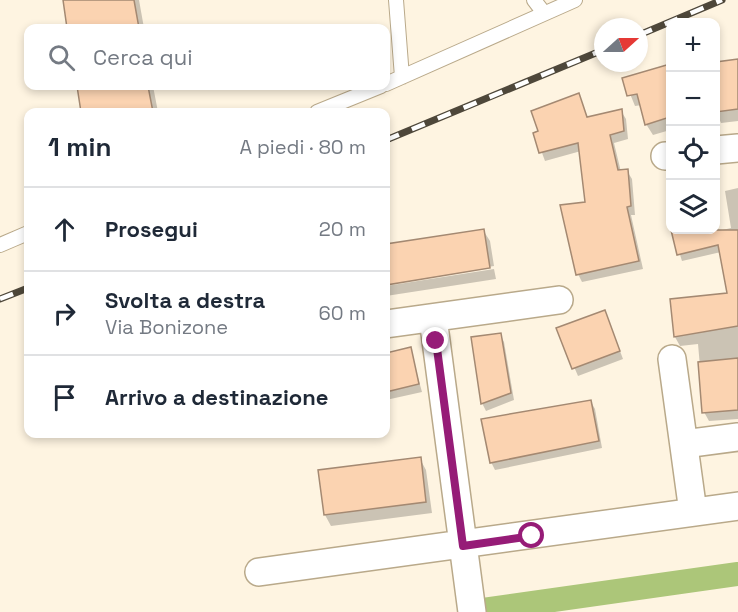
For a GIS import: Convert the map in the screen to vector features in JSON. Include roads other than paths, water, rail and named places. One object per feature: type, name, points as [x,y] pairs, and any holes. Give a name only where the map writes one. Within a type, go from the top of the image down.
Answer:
[{"type":"street","points":[[720,150],[738,148]]},
{"type":"street","points":[[390,323],[558,300]]},
{"type":"street","points":[[433,318],[472,612]]},
{"type":"street","points":[[672,359],[693,512]]},
{"type":"street","points":[[684,444],[738,437]]},
{"type":"street","points":[[259,573],[465,556],[693,512],[738,506]]},
{"type":"lane","points":[[396,0],[402,77]]},
{"type":"lane","points":[[534,0],[544,13]]},
{"type":"lane","points":[[390,82],[575,0]]},
{"type":"lane","points":[[327,108],[371,90]]},
{"type":"lane","points":[[0,245],[24,235]]},
{"type":"waterway","points":[[469,612],[738,574]]},
{"type":"railway","points":[[648,31],[722,0]]},
{"type":"railway","points":[[390,138],[594,54]]},
{"type":"railway","points":[[0,299],[24,290]]}]
